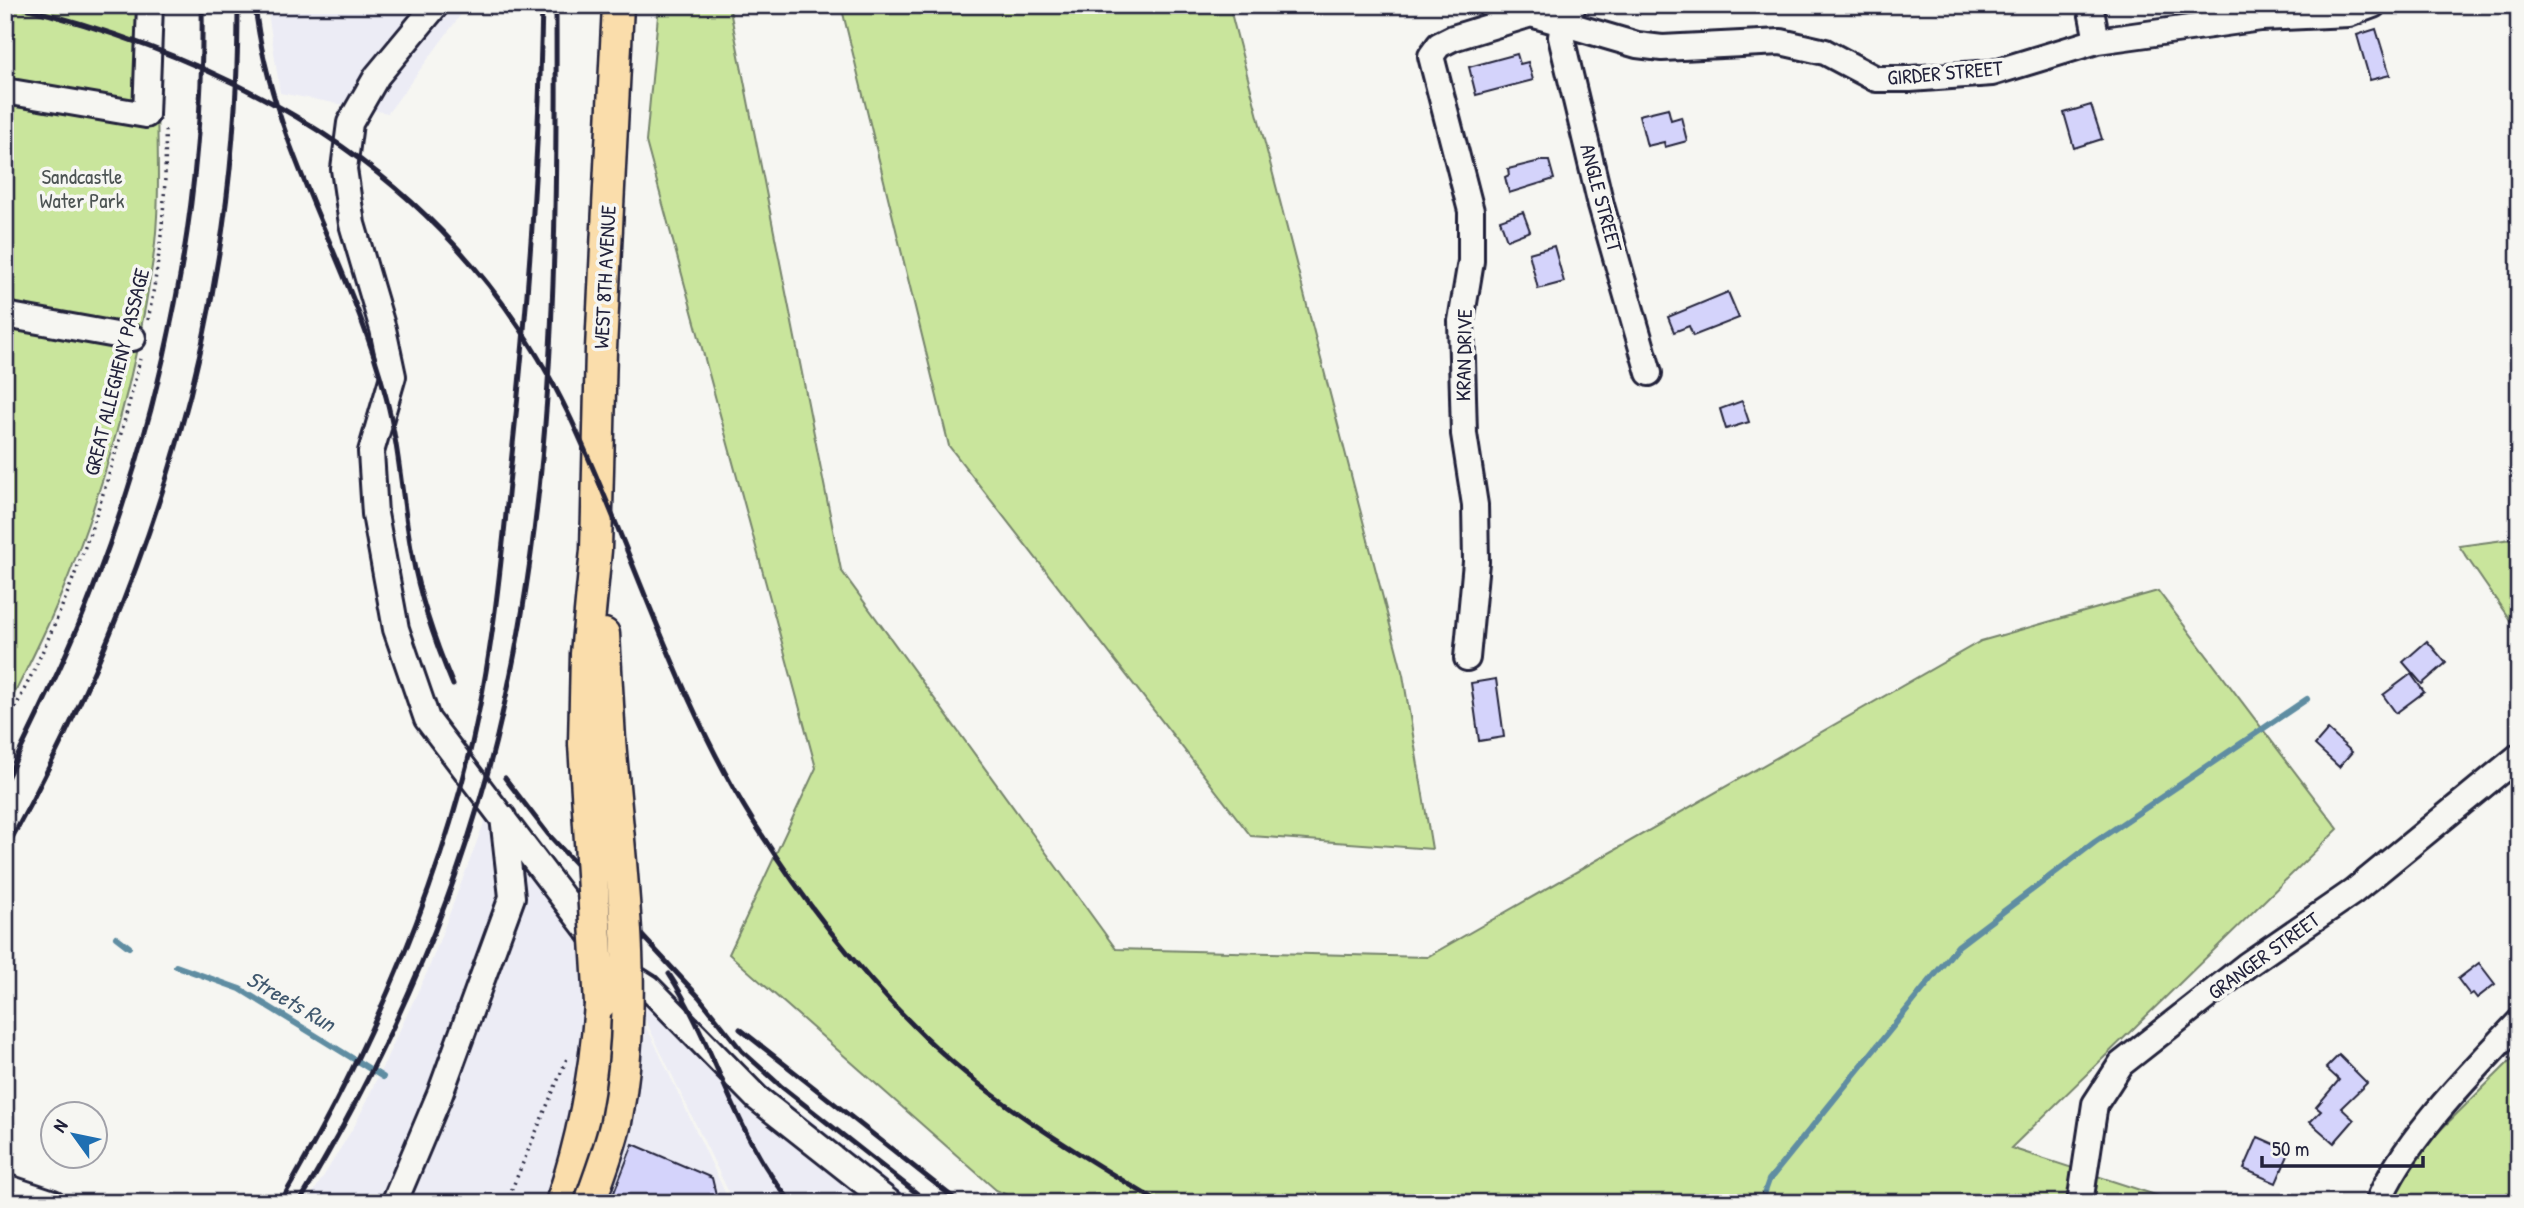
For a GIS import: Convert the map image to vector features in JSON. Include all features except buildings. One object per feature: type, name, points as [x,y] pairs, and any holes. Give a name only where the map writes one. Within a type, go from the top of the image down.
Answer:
[{"type":"main road","name":"WEST 8TH AVENUE","points":[[597,742],[586,654],[596,550],[601,349],[618,5]]},
{"type":"main road","points":[[561,1203],[579,1148],[597,1058],[600,1004],[597,742]]},
{"type":"main road","points":[[590,1203],[615,1124],[627,1042],[629,970],[597,742]]},
{"type":"street","points":[[5,90],[155,115],[150,5]]},
{"type":"street","points":[[436,5],[377,76],[350,123],[344,169],[352,224],[383,329],[393,376],[370,452],[375,514],[396,629],[427,719],[615,965],[648,987],[757,1098],[890,1203]]},
{"type":"street","points":[[2090,5],[2097,41]]},
{"type":"street","name":"GIRDER STREET","points":[[1569,14],[1637,45],[1662,47],[1781,42],[1825,52],[1876,79],[1992,73],[2097,41],[2261,18],[2348,14],[2373,5]]},
{"type":"street","name":"KRAN DRIVE","points":[[1467,658],[1476,562],[1475,505],[1464,434],[1461,321],[1471,261],[1471,211],[1431,56],[1439,46],[1453,38],[1531,14],[1569,14]]},
{"type":"street","name":"ANGLE STREET","points":[[1569,14],[1561,37],[1601,205],[1649,373]]},
{"type":"street","points":[[5,315],[141,338]]},
{"type":"street","name":"GRANGER STREET","points":[[2081,1201],[2095,1104],[2121,1065],[2247,965],[2353,891],[2519,756]]},
{"type":"street","points":[[394,1203],[440,1094],[512,897],[503,817]]},
{"type":"street","points":[[573,1203],[602,1093],[615,965]]},
{"type":"street","points":[[2378,1203],[2389,1174],[2408,1149],[2519,1022]]},
{"type":"street","points":[[5,1187],[52,1203]]},
{"type":"path","name":"GREAT ALLEGHENY PASSAGE","points":[[5,727],[70,593],[102,501],[161,258],[167,187],[155,115]]},
{"type":"path","points":[[506,1203],[568,1054]]},
{"type":"shaded area","points":[[267,5],[468,5],[388,113],[280,93]]},
{"type":"shaded area","points":[[498,786],[531,835],[652,1038],[730,1203],[307,1203],[356,1123],[428,970]]},
{"type":"shaded area","points":[[648,992],[916,1203],[734,1203],[644,1017]]},
{"type":"green space","name":"Sandcastle Water Park","points":[[5,5],[162,5],[157,68],[156,228],[137,347],[116,434],[89,520],[52,616],[5,713]]},
{"type":"green space","points":[[659,5],[729,5],[841,570],[1116,949],[1427,957],[1981,641],[2158,591],[2338,829],[2011,1148],[2180,1203],[1024,1203],[996,1190],[729,954],[816,768],[646,142]]},
{"type":"green space","points":[[841,5],[1229,5],[1403,675],[1432,849],[1251,836],[949,446]]},
{"type":"green space","points":[[2519,538],[2519,633],[2459,546]]},
{"type":"green space","points":[[2519,1052],[2519,1203],[2367,1203]]},
{"type":"waterway","points":[[1761,1203],[1769,1180],[1958,946],[2095,842],[2307,699]]},
{"type":"waterway","name":"Streets Run","points":[[116,937],[129,947]]},
{"type":"waterway","name":"Streets Run","points":[[176,966],[240,989],[383,1077]]},
{"type":"railway","points":[[13,5],[102,30],[188,62],[268,100],[342,146],[410,201],[471,264],[525,336],[571,419],[701,725],[753,821],[808,902],[848,954],[891,1003],[970,1077],[1063,1144],[1160,1203]]},
{"type":"railway","points":[[5,782],[93,589],[140,448],[159,375],[188,228],[201,80],[202,5]]},
{"type":"railway","points":[[5,851],[57,751],[104,649],[144,547],[177,443],[203,338],[223,230],[234,119],[238,5]]},
{"type":"railway","points":[[255,5],[264,57],[277,107],[353,299],[386,397],[395,436],[415,571],[429,621],[453,685]]},
{"type":"railway","points":[[280,1203],[339,1096],[391,986],[435,872],[469,756],[496,605],[523,342],[532,230],[542,5]]},
{"type":"railway","points":[[299,1203],[383,1048],[431,941],[470,831],[510,681],[527,585],[547,393],[553,296],[556,5]]},
{"type":"railway","points":[[505,778],[548,834],[699,997],[742,1051],[782,1087],[929,1203]]},
{"type":"railway","points":[[669,974],[700,1031],[755,1150],[792,1203]]},
{"type":"railway","points":[[740,1029],[960,1203]]}]
